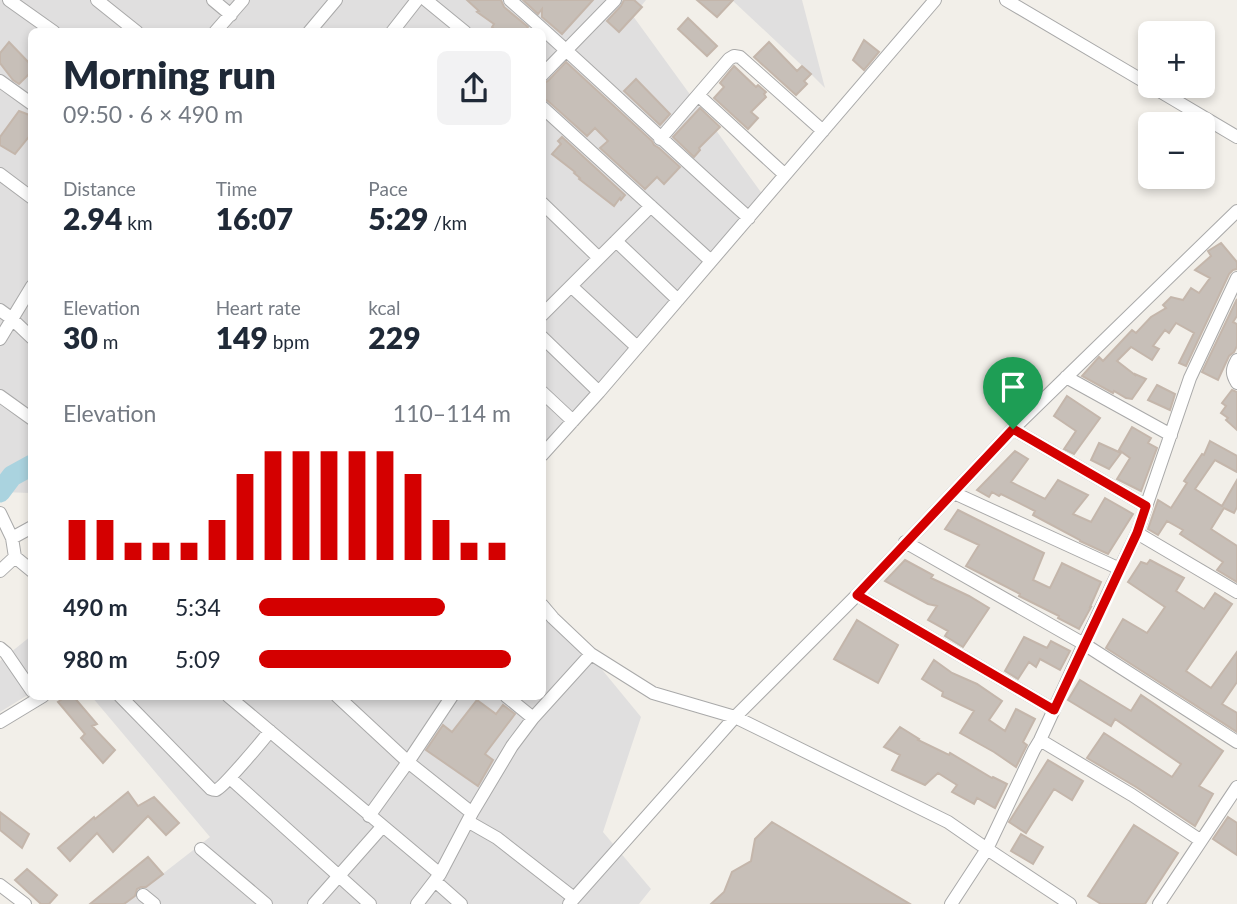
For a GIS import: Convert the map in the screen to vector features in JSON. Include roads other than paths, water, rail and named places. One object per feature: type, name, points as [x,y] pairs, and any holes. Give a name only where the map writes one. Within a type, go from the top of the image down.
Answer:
[{"type":"street","points":[[9,0],[48,28]]},
{"type":"street","points":[[97,0],[132,28]]},
{"type":"street","points":[[213,0],[230,15]]},
{"type":"street","points":[[219,28],[243,0]]},
{"type":"street","points":[[312,28],[336,0]]},
{"type":"street","points":[[395,28],[417,0]]},
{"type":"street","points":[[426,0],[460,28]]},
{"type":"street","points":[[510,0],[542,28]]},
{"type":"street","points":[[546,71],[610,5],[594,0]]},
{"type":"street","points":[[546,451],[935,0]]},
{"type":"street","points":[[1006,0],[1138,78]]},
{"type":"street","points":[[546,32],[748,218]]},
{"type":"street","points":[[660,139],[734,56],[740,57],[823,131]]},
{"type":"street","points":[[0,81],[28,101]]},
{"type":"street","points":[[698,95],[785,174]]},
{"type":"street","points":[[1172,98],[1237,136]]},
{"type":"street","points":[[546,111],[711,261]]},
{"type":"street","points":[[0,174],[28,195]]},
{"type":"street","points":[[546,306],[571,286],[651,206]]},
{"type":"street","points":[[546,207],[599,258]]},
{"type":"street","points":[[341,700],[470,818],[572,901],[735,717],[857,595],[1013,429],[1237,211]]},
{"type":"street","points":[[616,241],[678,300]]},
{"type":"street","points":[[951,904],[987,849],[1137,533],[1190,378],[1237,278]]},
{"type":"street","points":[[571,286],[637,347]]},
{"type":"street","points":[[0,339],[28,292]]},
{"type":"street","points":[[0,310],[28,334]]},
{"type":"street","points":[[546,341],[598,392]]},
{"type":"street","points":[[1237,359],[1232,369],[1237,383]]},
{"type":"street","points":[[1066,377],[1171,435]]},
{"type":"street","points":[[0,396],[28,416]]},
{"type":"street","points":[[546,396],[573,421]]},
{"type":"street","points":[[1013,429],[1146,506]]},
{"type":"street","points":[[954,493],[1119,569]]},
{"type":"street","points":[[0,513],[12,537],[15,556],[28,567]]},
{"type":"street","points":[[12,537],[28,529]]},
{"type":"street","points":[[1137,533],[1237,592]]},
{"type":"street","points":[[905,542],[1084,644],[1237,741]]},
{"type":"street","points":[[0,570],[15,556]]},
{"type":"street","points":[[857,595],[1054,710]]},
{"type":"street","points":[[546,610],[591,654],[653,693],[735,717],[948,822],[1070,904]]},
{"type":"street","points":[[2,648],[28,684]]},
{"type":"street","points":[[418,904],[438,878],[512,746],[533,718],[591,654]]},
{"type":"street","points":[[0,722],[31,700]]},
{"type":"street","points":[[124,700],[211,789],[218,790],[270,731]]},
{"type":"street","points":[[233,700],[382,827],[438,878],[461,904]]},
{"type":"street","points":[[369,816],[449,700]]},
{"type":"street","points":[[511,700],[533,718]]},
{"type":"street","points":[[1040,740],[1132,795],[1200,841]]},
{"type":"street","points":[[230,778],[370,904]]},
{"type":"street","points":[[1159,904],[1237,787]]},
{"type":"street","points":[[314,904],[382,827]]},
{"type":"street","points":[[201,849],[266,904]]},
{"type":"street","points":[[0,885],[24,904]]},
{"type":"street","points":[[143,895],[154,904]]},
{"type":"waterway","points":[[0,492],[12,476],[28,467]]}]
